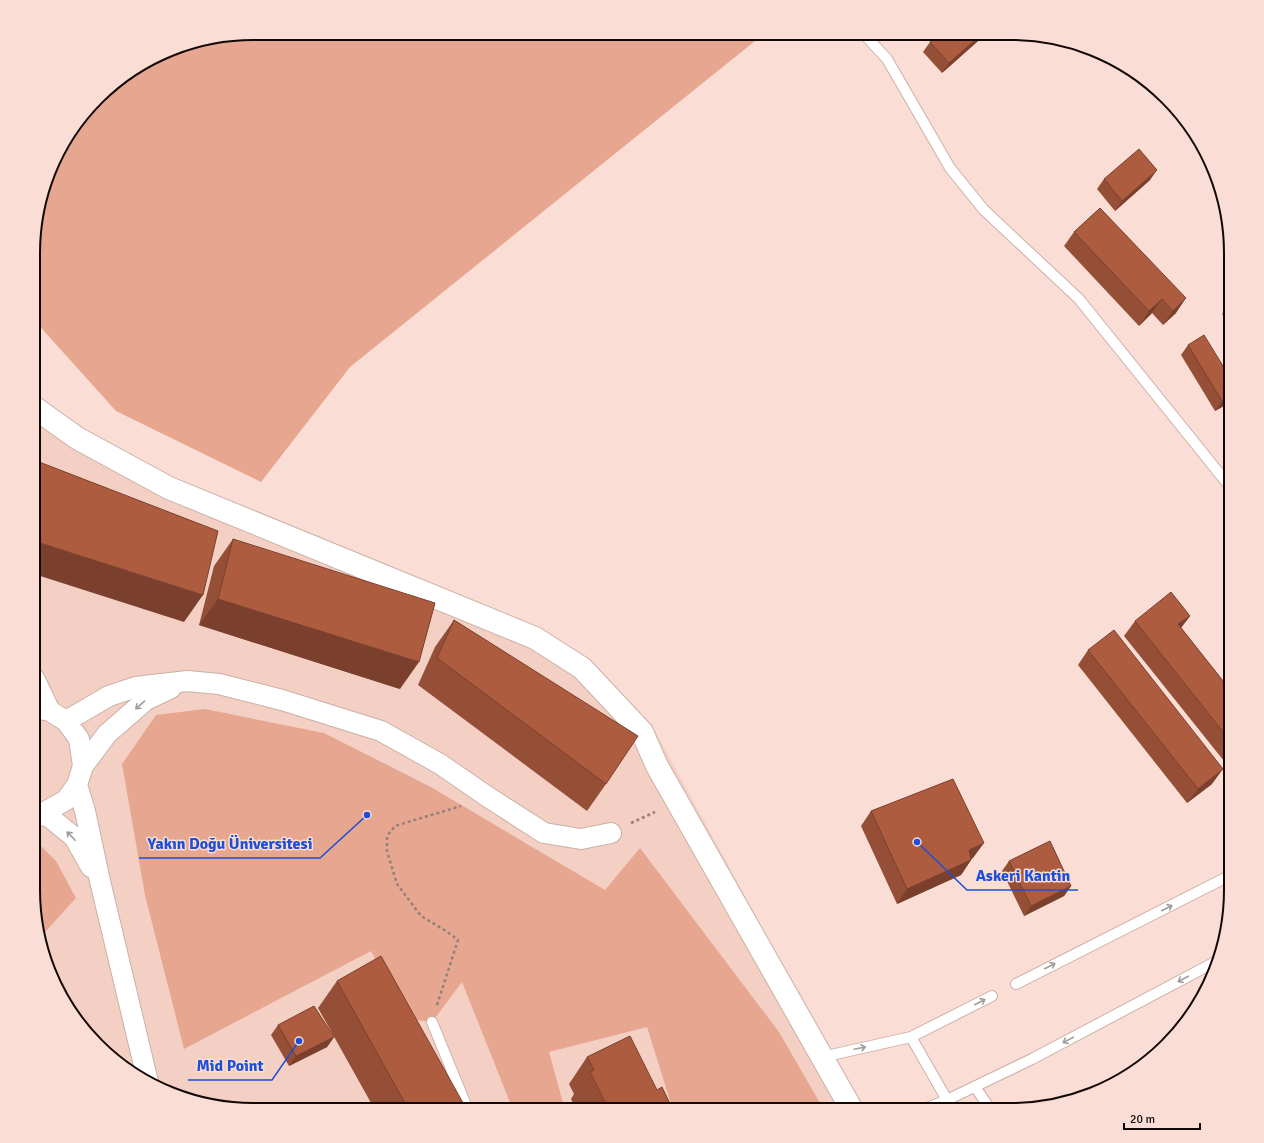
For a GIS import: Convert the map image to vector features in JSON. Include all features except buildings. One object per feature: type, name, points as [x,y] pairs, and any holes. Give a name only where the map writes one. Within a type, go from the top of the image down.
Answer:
[{"type":"main road","points":[[40,412],[77,438],[169,488],[535,638],[582,668],[642,732],[657,766],[848,1103]]},
{"type":"street","points":[[50,713],[136,687],[187,681],[219,684],[282,700],[381,731],[440,764],[488,798],[544,833],[581,839],[610,832]]},
{"type":"street","points":[[40,813],[66,800],[77,785],[83,766],[107,734],[146,700],[187,681]]},
{"type":"street","points":[[40,691],[50,713],[79,739],[83,766]]},
{"type":"street","points":[[77,785],[85,811],[100,881],[146,1075]]},
{"type":"street","points":[[40,815],[48,816],[74,838],[100,881]]},
{"type":"lane","points":[[869,40],[887,59],[950,168],[984,210],[1079,299],[1224,479]]},
{"type":"lane","points":[[1016,984],[1224,880]]},
{"type":"lane","points":[[940,1103],[1032,1059],[1211,964]]},
{"type":"lane","points":[[822,1056],[911,1037],[992,996]]},
{"type":"lane","points":[[432,1022],[465,1103]]},
{"type":"lane","points":[[911,1037],[947,1100]]},
{"type":"lane","points":[[975,1087],[986,1103]]},
{"type":"path","points":[[432,1022],[458,940],[421,916],[397,884],[387,851],[387,836],[395,826],[488,798]]},
{"type":"path","points":[[610,832],[678,801]]},
{"type":"shaded area","points":[[239,40],[756,40],[350,367],[261,482],[116,411],[40,327],[40,239],[44,211],[51,184],[68,146],[84,123],[102,102],[123,84],[146,68],[184,51],[211,44]]},
{"type":"shaded area","points":[[40,403],[77,438],[582,668],[652,725],[857,1103],[239,1103],[211,1099],[184,1092],[146,1075],[123,1059],[102,1041],[76,1009],[68,997],[56,972],[44,932],[40,904]]},
{"type":"shaded area","points":[[205,709],[324,733],[429,786],[605,890],[640,848],[779,1032],[820,1103],[671,1103],[647,1027],[549,1052],[563,1103],[510,1103],[462,982],[432,1022],[408,1019],[371,951],[184,1049],[145,895],[122,764],[156,715]]},
{"type":"shaded area","points":[[40,845],[56,861],[76,898],[45,932],[40,904]]},
{"type":"place","name":"Yakın Doğu Üniversitesi","points":[[367,815]]},
{"type":"place","name":"Askeri Kantin","points":[[917,842]]},
{"type":"place","name":"Mid Point","points":[[299,1041]]}]
